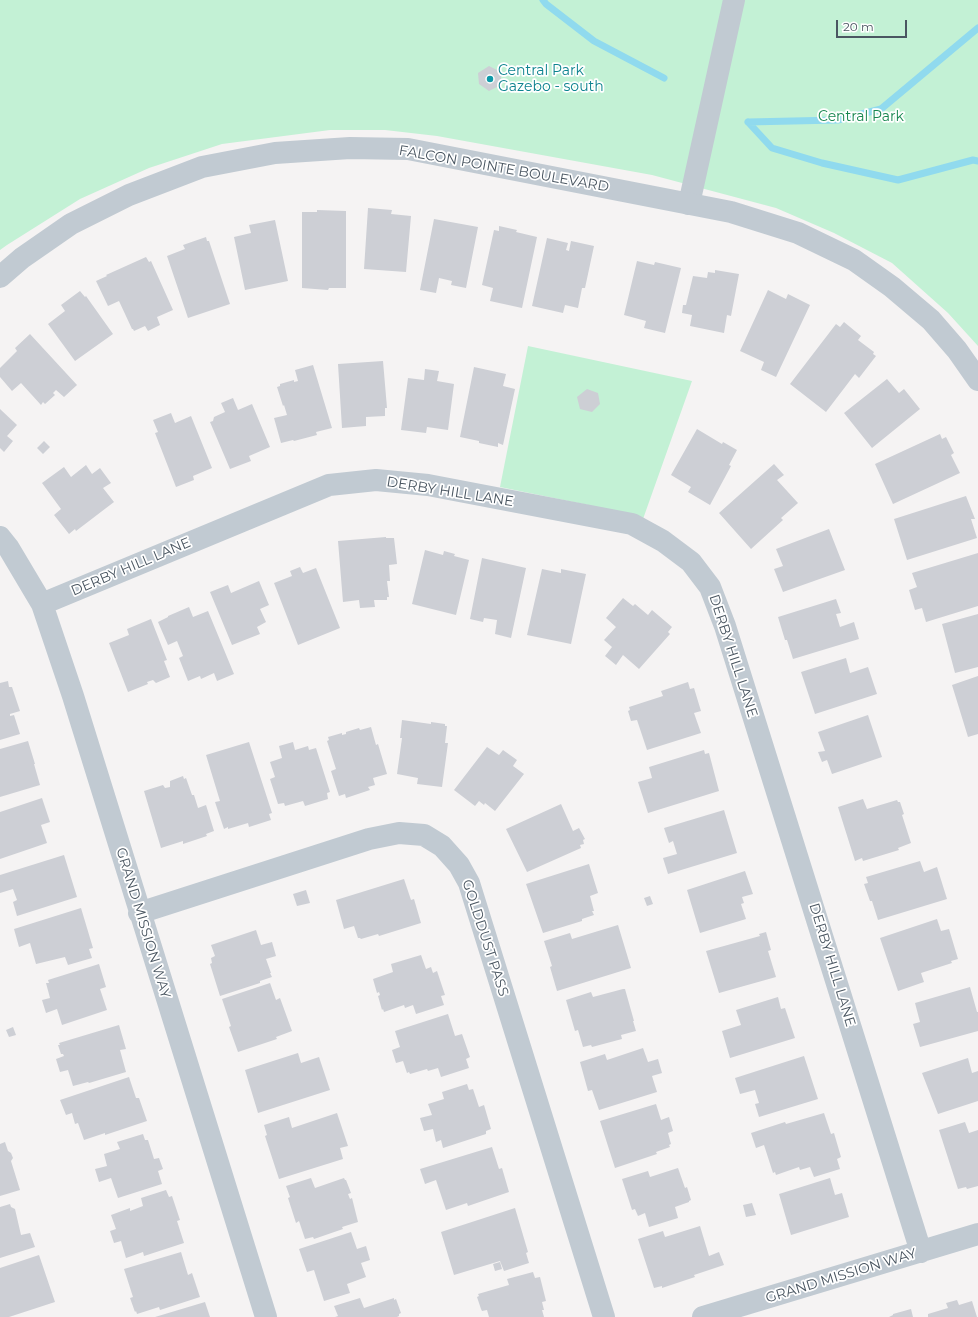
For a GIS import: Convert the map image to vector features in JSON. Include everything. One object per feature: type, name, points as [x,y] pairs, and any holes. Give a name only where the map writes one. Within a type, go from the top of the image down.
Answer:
[{"type":"street","points":[[689,204],[734,0]]},
{"type":"street","name":"FALCON POINTE BOULEVARD","points":[[0,277],[22,258],[70,224],[130,195],[202,167],[275,153],[350,148],[408,149],[731,212],[798,233],[854,260],[892,287],[931,320],[957,350],[978,380]]},
{"type":"street","name":"DERBY HILL LANE","points":[[42,604],[329,485],[376,480],[428,485],[632,524],[663,541],[691,562],[710,588],[725,626],[921,1252]]},
{"type":"street","name":"GRAND MISSION WAY","points":[[0,537],[8,547],[42,604],[73,696],[139,913],[266,1317]]},
{"type":"street","name":"GOLDDUST PASS","points":[[139,913],[370,839],[399,833],[424,835],[442,846],[458,865],[469,883],[604,1317]]},
{"type":"street","name":"GRAND MISSION WAY","points":[[703,1317],[978,1234]]},
{"type":"green space","name":"Central Park","points":[[0,0],[978,0],[978,346],[948,313],[892,263],[834,233],[776,208],[652,175],[437,136],[385,130],[330,130],[222,144],[149,168],[80,199],[0,250]]},
{"type":"green space","points":[[528,346],[692,381],[643,519],[627,513],[500,487]]},
{"type":"building","name":"Central Park Gazebo - south","points":[[489,66],[501,72],[501,85],[489,91],[479,84],[478,73]]},
{"type":"building","points":[[368,208],[392,210],[391,214],[411,216],[406,272],[364,269]]},
{"type":"building","points":[[317,210],[346,211],[346,288],[329,288],[328,290],[302,288],[302,212],[317,212]]},
{"type":"building","points":[[434,219],[478,227],[466,288],[451,285],[452,281],[439,278],[436,293],[420,290]]},
{"type":"building","points":[[275,220],[288,281],[245,290],[234,237],[251,233],[249,225]]},
{"type":"building","points":[[499,226],[537,237],[522,308],[490,301],[493,288],[482,285],[494,230],[499,231]]},
{"type":"building","points":[[206,237],[207,241],[209,241],[230,304],[188,318],[167,256],[185,249],[183,245]]},
{"type":"building","points":[[547,238],[568,243],[566,250],[569,251],[571,241],[594,246],[585,288],[582,288],[578,308],[565,305],[563,313],[532,306]]},
{"type":"building","points":[[146,257],[149,262],[151,261],[173,310],[157,317],[160,325],[148,331],[145,326],[134,331],[119,301],[108,306],[96,281]]},
{"type":"building","points":[[637,261],[654,265],[655,262],[681,268],[665,333],[644,328],[646,321],[624,315]]},
{"type":"building","points":[[715,270],[739,274],[731,316],[727,315],[724,333],[690,326],[692,315],[682,313],[683,305],[686,305],[693,276],[707,278],[708,272],[715,273]]},
{"type":"building","points":[[768,290],[786,299],[788,294],[810,305],[776,377],[761,370],[764,362],[740,351]]},
{"type":"building","points":[[80,291],[85,297],[86,296],[113,334],[75,361],[48,324],[65,311],[61,305]]},
{"type":"building","points":[[844,322],[861,336],[858,340],[874,352],[873,354],[876,356],[859,378],[855,374],[826,412],[790,384],[836,324],[840,327]]},
{"type":"building","points":[[30,334],[77,385],[64,397],[56,390],[53,393],[55,395],[45,404],[43,402],[41,405],[21,383],[12,391],[0,377],[0,368],[17,351],[15,348]]},
{"type":"building","points":[[383,361],[387,408],[385,408],[385,416],[366,417],[366,426],[342,428],[338,364]]},
{"type":"building","points":[[313,365],[332,428],[316,432],[317,435],[281,443],[274,418],[287,415],[277,387],[280,386],[280,384],[294,380],[294,382],[298,381],[295,370]]},
{"type":"building","points":[[474,367],[506,374],[503,386],[515,389],[503,445],[498,443],[498,447],[460,437]]},
{"type":"building","points":[[425,369],[439,371],[437,381],[454,384],[448,430],[427,427],[426,433],[401,430],[408,378],[424,380]]},
{"type":"building","points":[[887,379],[899,393],[904,389],[920,409],[872,448],[844,413]]},
{"type":"building","points":[[587,389],[598,393],[600,404],[592,412],[580,409],[577,397]]},
{"type":"building","points":[[233,398],[238,410],[252,404],[270,447],[249,456],[251,461],[230,469],[210,422],[213,421],[214,417],[225,412],[221,403]]},
{"type":"building","points":[[0,409],[17,425],[7,436],[13,441],[4,452],[0,448]]},
{"type":"building","points":[[171,413],[175,423],[191,416],[212,468],[193,476],[194,480],[176,487],[155,433],[158,432],[153,420]]},
{"type":"building","points":[[697,429],[722,444],[723,442],[737,450],[729,465],[731,466],[710,505],[688,492],[691,487],[671,475]]},
{"type":"building","points":[[940,434],[942,439],[946,437],[954,453],[951,455],[960,473],[893,504],[875,464]]},
{"type":"building","points":[[44,441],[50,447],[43,454],[37,448]]},
{"type":"building","points":[[774,464],[784,475],[777,480],[798,503],[781,518],[783,520],[751,549],[719,513]]},
{"type":"building","points":[[86,465],[92,474],[100,468],[111,483],[103,488],[114,502],[76,531],[75,529],[69,534],[54,515],[61,509],[42,483],[64,467],[71,477]]},
{"type":"building","points":[[966,496],[975,519],[971,519],[977,538],[907,560],[894,519]]},
{"type":"building","points":[[829,529],[845,570],[783,592],[774,569],[783,566],[776,549]]},
{"type":"building","points":[[386,537],[394,538],[397,564],[389,565],[390,581],[387,581],[389,597],[387,597],[387,600],[374,600],[375,607],[360,608],[359,600],[343,602],[338,541]]},
{"type":"building","points":[[425,550],[443,555],[444,551],[455,554],[454,556],[469,560],[456,615],[412,604]]},
{"type":"building","points":[[978,553],[978,606],[926,622],[922,608],[915,610],[909,590],[917,587],[912,573]]},
{"type":"building","points":[[482,558],[526,568],[511,638],[495,634],[497,620],[484,618],[483,622],[470,619]]},
{"type":"building","points":[[300,567],[303,573],[316,568],[340,628],[298,645],[274,583],[292,576],[290,571]]},
{"type":"building","points":[[542,569],[561,573],[561,569],[586,574],[571,644],[527,635]]},
{"type":"building","points":[[259,581],[269,605],[260,609],[266,622],[257,627],[260,634],[232,645],[210,592],[228,585],[231,593]]},
{"type":"building","points":[[623,598],[633,606],[635,604],[648,615],[652,610],[672,627],[668,632],[670,634],[639,669],[623,655],[616,665],[605,656],[612,647],[604,640],[616,627],[606,618]]},
{"type":"building","points":[[836,599],[841,613],[836,614],[840,627],[854,622],[859,639],[793,659],[778,617]]},
{"type":"building","points":[[189,607],[193,617],[208,611],[234,674],[217,681],[214,673],[201,679],[200,676],[188,681],[179,658],[183,656],[177,641],[168,645],[158,622]]},
{"type":"building","points":[[978,614],[978,667],[955,673],[942,624]]},
{"type":"building","points":[[151,619],[167,660],[164,661],[170,677],[156,683],[153,680],[147,682],[148,684],[128,692],[109,643],[129,635],[127,629]]},
{"type":"building","points":[[846,658],[850,673],[868,667],[877,694],[815,714],[801,672]]},
{"type":"building","points":[[978,676],[978,734],[968,737],[952,685]]},
{"type":"building","points":[[8,681],[9,687],[12,687],[20,711],[10,714],[10,716],[14,715],[20,734],[0,740],[0,683]]},
{"type":"building","points":[[688,682],[690,689],[694,688],[701,711],[694,713],[701,733],[647,750],[637,720],[631,721],[628,711],[630,710],[629,707],[663,696],[661,691]]},
{"type":"building","points":[[868,715],[882,757],[832,774],[827,760],[822,762],[818,752],[825,751],[818,732]]},
{"type":"building","points":[[402,720],[431,724],[431,722],[445,724],[445,726],[447,726],[445,743],[448,743],[442,787],[417,784],[418,778],[397,774],[402,738],[400,738]]},
{"type":"building","points":[[371,727],[387,774],[373,778],[375,785],[368,787],[370,790],[346,798],[345,794],[339,796],[331,771],[336,769],[327,741],[329,740],[328,737],[342,733],[342,735],[346,734],[346,732],[359,728],[360,730]]},
{"type":"building","points":[[28,741],[40,785],[0,797],[0,749]]},
{"type":"building","points":[[249,742],[272,813],[269,814],[271,820],[249,827],[248,823],[224,829],[215,802],[220,801],[206,755]]},
{"type":"building","points":[[293,742],[295,750],[308,746],[309,750],[316,748],[330,792],[327,793],[328,799],[305,806],[303,801],[285,806],[284,803],[278,804],[270,779],[275,777],[270,762],[282,758],[279,746]]},
{"type":"building","points":[[487,747],[499,755],[503,750],[517,760],[513,766],[524,774],[495,811],[485,803],[484,805],[479,801],[475,806],[454,790]]},
{"type":"building","points":[[704,750],[705,754],[709,753],[719,791],[648,813],[638,782],[652,778],[649,767]]},
{"type":"building","points":[[183,776],[184,779],[186,778],[192,795],[194,795],[198,808],[206,805],[214,831],[206,834],[207,836],[183,844],[183,841],[161,848],[144,791],[163,785],[165,788],[170,787],[170,781]]},
{"type":"building","points":[[42,798],[50,822],[41,825],[47,843],[0,859],[0,812]]},
{"type":"building","points":[[863,799],[867,809],[897,800],[900,802],[904,814],[902,815],[911,843],[898,848],[899,850],[863,861],[862,858],[855,861],[838,807]]},
{"type":"building","points":[[561,804],[573,831],[579,828],[585,839],[583,840],[584,844],[580,845],[581,848],[527,872],[506,829]]},
{"type":"building","points":[[724,810],[737,853],[668,874],[663,858],[677,854],[673,841],[669,843],[664,828]]},
{"type":"building","points":[[64,855],[77,897],[17,916],[13,902],[17,900],[13,889],[0,893],[0,875]]},
{"type":"building","points":[[920,861],[924,872],[937,867],[947,899],[878,920],[872,901],[870,901],[864,884],[868,883],[866,877]]},
{"type":"building","points":[[589,864],[598,893],[590,896],[594,915],[582,919],[582,921],[543,933],[526,884]]},
{"type":"building","points":[[745,871],[753,894],[742,897],[744,903],[741,904],[746,919],[700,933],[687,890]]},
{"type":"building","points":[[404,879],[411,900],[414,899],[421,923],[379,936],[378,934],[361,939],[358,938],[354,926],[344,929],[336,900]]},
{"type":"building","points":[[306,890],[310,903],[297,906],[293,894]]},
{"type":"building","points":[[650,896],[653,904],[647,906],[644,898]]},
{"type":"building","points":[[81,908],[93,948],[89,949],[92,958],[68,965],[65,957],[36,964],[30,943],[19,947],[14,929]]},
{"type":"building","points":[[937,919],[941,931],[949,929],[958,959],[951,961],[952,963],[921,973],[924,982],[898,991],[880,938]]},
{"type":"building","points":[[618,925],[631,968],[557,991],[550,967],[552,966],[544,941],[570,933],[572,939]]},
{"type":"building","points":[[256,930],[261,945],[272,942],[276,956],[266,959],[272,977],[260,981],[260,983],[220,996],[210,964],[212,963],[211,958],[215,956],[211,945]]},
{"type":"building","points":[[766,932],[771,950],[768,951],[776,977],[719,993],[706,951],[760,936],[759,934]]},
{"type":"building","points":[[421,955],[426,969],[431,967],[433,973],[437,971],[445,995],[441,996],[444,1005],[416,1014],[413,1005],[405,1008],[404,1005],[384,1012],[378,996],[380,995],[379,992],[377,993],[373,979],[393,972],[391,964]]},
{"type":"building","points":[[99,964],[106,987],[100,989],[107,1010],[62,1025],[57,1009],[46,1013],[42,1000],[50,998],[46,983],[49,983],[48,980]]},
{"type":"building","points":[[270,983],[276,1000],[280,998],[292,1031],[276,1037],[277,1039],[238,1052],[229,1027],[231,1026],[222,999]]},
{"type":"building","points":[[970,987],[978,1012],[978,1031],[920,1047],[913,1024],[920,1022],[915,1003]]},
{"type":"building","points":[[625,989],[636,1031],[621,1035],[622,1039],[592,1047],[591,1045],[583,1047],[578,1030],[575,1031],[566,1000],[591,992],[593,997]]},
{"type":"building","points":[[778,997],[781,1009],[785,1008],[795,1038],[730,1058],[722,1031],[741,1025],[736,1010]]},
{"type":"building","points":[[448,1014],[455,1036],[462,1034],[470,1057],[466,1059],[469,1068],[441,1077],[438,1068],[428,1071],[427,1069],[410,1074],[409,1072],[407,1073],[403,1061],[396,1063],[392,1050],[400,1047],[395,1031]]},
{"type":"building","points":[[119,1025],[126,1049],[120,1050],[126,1072],[73,1086],[68,1070],[60,1072],[56,1059],[64,1056],[61,1054],[58,1045],[60,1045],[59,1043]]},
{"type":"building","points":[[13,1027],[16,1035],[9,1037],[6,1030]]},
{"type":"building","points":[[643,1048],[648,1062],[658,1059],[662,1073],[652,1076],[657,1092],[599,1110],[592,1090],[588,1091],[580,1062],[605,1054],[607,1060]]},
{"type":"building","points":[[298,1053],[301,1063],[319,1057],[330,1090],[258,1113],[245,1070]]},
{"type":"building","points":[[804,1056],[818,1099],[759,1117],[755,1104],[759,1103],[755,1090],[740,1094],[735,1078]]},
{"type":"building","points":[[968,1058],[972,1073],[978,1071],[978,1101],[938,1114],[922,1073]]},
{"type":"building","points":[[129,1077],[136,1098],[139,1098],[147,1121],[105,1135],[105,1133],[84,1140],[78,1123],[75,1124],[72,1113],[66,1115],[60,1100]]},
{"type":"building","points":[[467,1084],[469,1090],[473,1089],[479,1107],[484,1105],[491,1129],[486,1131],[486,1134],[443,1148],[441,1140],[436,1142],[433,1129],[424,1131],[420,1118],[432,1115],[428,1104],[444,1099],[442,1092]]},
{"type":"building","points":[[656,1104],[661,1120],[669,1117],[673,1131],[668,1133],[671,1144],[669,1145],[670,1147],[656,1152],[657,1154],[615,1168],[600,1121]]},
{"type":"building","points":[[337,1113],[348,1146],[340,1148],[343,1159],[279,1179],[265,1136],[267,1135],[264,1125],[289,1117],[292,1128]]},
{"type":"building","points":[[824,1113],[831,1134],[834,1133],[841,1157],[837,1159],[840,1169],[814,1177],[810,1167],[800,1170],[799,1167],[776,1175],[775,1172],[773,1173],[764,1145],[756,1148],[751,1133],[785,1122],[786,1124]]},
{"type":"building","points":[[965,1122],[969,1133],[978,1130],[978,1186],[967,1189],[966,1187],[958,1189],[939,1130]]},
{"type":"building","points":[[143,1134],[145,1140],[148,1140],[154,1159],[159,1158],[163,1169],[158,1171],[162,1184],[118,1198],[111,1178],[99,1182],[95,1169],[107,1166],[104,1154],[120,1149],[117,1142]]},
{"type":"building","points":[[5,1142],[8,1151],[11,1153],[13,1158],[11,1161],[20,1190],[0,1196],[0,1144]]},
{"type":"building","points":[[492,1147],[499,1169],[502,1168],[509,1192],[468,1206],[467,1203],[446,1210],[436,1180],[425,1184],[420,1169]]},
{"type":"building","points":[[678,1168],[691,1200],[675,1207],[678,1218],[649,1227],[645,1213],[638,1216],[635,1209],[632,1210],[622,1179],[648,1171],[650,1177]]},
{"type":"building","points":[[311,1178],[315,1188],[344,1178],[351,1193],[348,1194],[350,1199],[352,1198],[358,1222],[314,1239],[313,1237],[305,1239],[299,1221],[296,1223],[288,1198],[290,1197],[286,1186]]},
{"type":"building","points":[[830,1178],[835,1195],[842,1193],[849,1217],[791,1235],[779,1194]]},
{"type":"building","points":[[166,1190],[169,1197],[172,1196],[180,1220],[177,1221],[184,1243],[144,1256],[143,1252],[126,1258],[121,1241],[114,1243],[110,1231],[116,1229],[111,1215],[130,1208],[130,1211],[143,1206],[141,1198]]},
{"type":"building","points":[[752,1203],[756,1215],[746,1217],[743,1205]]},
{"type":"building","points":[[10,1204],[11,1207],[15,1209],[21,1235],[30,1233],[35,1247],[0,1258],[0,1207]]},
{"type":"building","points":[[515,1208],[528,1252],[526,1253],[529,1263],[504,1271],[500,1261],[454,1275],[441,1232]]},
{"type":"building","points":[[700,1226],[709,1256],[719,1252],[724,1265],[662,1288],[662,1286],[654,1288],[638,1239],[663,1231],[665,1237]]},
{"type":"building","points":[[351,1232],[357,1249],[366,1246],[370,1260],[361,1263],[366,1277],[347,1284],[350,1293],[324,1301],[314,1270],[307,1272],[299,1249]]},
{"type":"building","points":[[181,1252],[188,1275],[192,1273],[200,1297],[160,1310],[159,1307],[137,1314],[130,1298],[133,1297],[124,1269]]},
{"type":"building","points":[[39,1255],[55,1302],[9,1317],[0,1317],[0,1268]]},
{"type":"building","points":[[500,1262],[502,1269],[495,1271],[493,1264]]},
{"type":"building","points":[[533,1272],[535,1278],[540,1277],[546,1301],[542,1302],[544,1317],[489,1317],[487,1310],[482,1311],[477,1297],[479,1296],[478,1294],[509,1285],[507,1279]]},
{"type":"building","points":[[360,1298],[364,1308],[394,1298],[394,1300],[396,1299],[401,1313],[397,1317],[335,1317],[338,1316],[334,1306]]},
{"type":"building","points":[[957,1300],[959,1305],[972,1301],[977,1317],[928,1317],[928,1314],[948,1308],[946,1303]]},
{"type":"building","points":[[205,1302],[210,1317],[155,1317]]},
{"type":"building","points":[[911,1309],[913,1317],[889,1317],[893,1314]]},
{"type":"waterway","points":[[543,0],[546,4],[594,41],[664,78]]},
{"type":"waterway","points":[[748,122],[838,120],[881,109],[978,28]]},
{"type":"waterway","points":[[748,122],[772,148],[822,163],[898,180],[973,160],[978,161]]},
{"type":"place","name":"Central Park Gazebo - south","points":[[490,79]]}]
